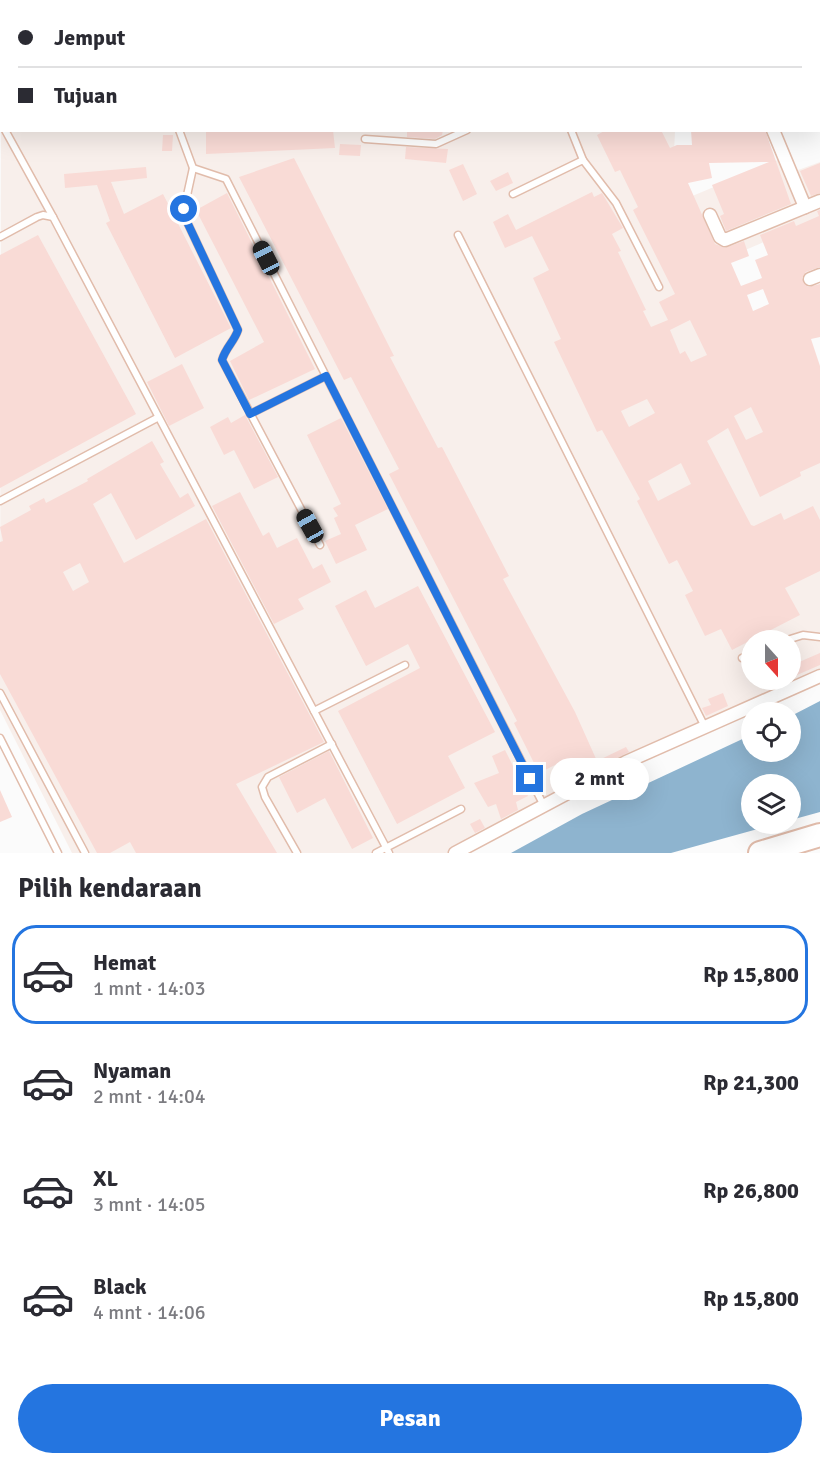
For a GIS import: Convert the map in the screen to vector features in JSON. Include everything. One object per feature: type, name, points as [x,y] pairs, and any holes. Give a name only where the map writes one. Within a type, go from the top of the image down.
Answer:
[{"type":"highway","points":[[760,853],[820,835]]},
{"type":"street","points":[[774,132],[805,207]]},
{"type":"street","points":[[710,215],[720,237],[725,240],[820,201]]},
{"type":"street","points":[[455,853],[543,804],[626,762],[820,676]]},
{"type":"lane","points":[[6,132],[388,850]]},
{"type":"lane","points":[[180,132],[193,168],[184,209],[188,224],[238,330],[236,338],[226,347],[222,360],[320,545]]},
{"type":"lane","points":[[365,139],[436,144],[463,132]]},
{"type":"lane","points":[[573,132],[583,160],[616,203],[659,287]]},
{"type":"lane","points":[[513,194],[583,160]]},
{"type":"lane","points":[[193,168],[226,179],[543,804]]},
{"type":"lane","points":[[0,237],[37,217],[43,215],[53,218]]},
{"type":"lane","points":[[458,235],[705,727]]},
{"type":"lane","points":[[250,414],[326,376]]},
{"type":"lane","points":[[0,501],[158,418]]},
{"type":"lane","points":[[801,636],[820,637]]},
{"type":"lane","points":[[314,711],[405,665]]},
{"type":"lane","points":[[0,693],[85,853]]},
{"type":"lane","points":[[0,738],[58,853]]},
{"type":"lane","points":[[297,853],[265,797],[262,787],[268,777],[332,744]]},
{"type":"lane","points":[[376,853],[388,850],[461,809]]},
{"type":"shaded area","points":[[1,132],[675,132],[674,153],[690,197],[783,158],[790,173],[820,162],[820,218],[708,266],[820,405],[820,668],[801,678],[801,630],[741,630],[741,690],[776,690],[752,702],[741,702],[741,708],[451,853],[72,853],[0,710]]},
{"type":"water","points":[[820,701],[820,812],[801,817],[801,774],[741,774],[741,834],[671,853],[511,853],[582,814],[741,740],[741,762],[801,762],[801,711]]},
{"type":"building","points":[[206,132],[333,132],[335,148],[206,154]]},
{"type":"building","points":[[407,132],[443,132],[442,135],[435,139],[407,137]]},
{"type":"building","points":[[602,132],[662,132],[670,148],[677,145],[692,145],[691,132],[766,132],[791,204],[726,231],[720,216],[724,214],[712,185],[769,162],[709,163],[712,178],[688,183],[715,244],[725,248],[744,241],[749,256],[731,263],[741,286],[762,278],[755,260],[768,255],[760,235],[794,221],[796,226],[819,216],[817,211],[820,210],[820,267],[806,272],[802,278],[808,287],[820,284],[820,337],[811,339],[820,366],[820,463],[800,472],[801,476],[760,497],[728,428],[707,441],[751,525],[754,526],[781,513],[784,520],[813,506],[820,520],[820,571],[785,588],[800,615],[771,630],[741,630],[741,645],[732,650],[721,629],[705,636],[685,595],[693,591],[677,560],[669,564],[637,501],[640,499],[602,430],[597,432],[554,342],[561,339],[533,278],[549,270],[532,236],[505,248],[493,222],[508,214],[516,230],[592,192],[594,197],[602,193],[623,228],[612,234],[621,251],[618,252],[646,310],[643,311],[651,327],[668,320],[659,302],[675,294],[633,210],[638,207],[620,170],[615,172],[597,135]],"holes":[[[763,289],[769,304],[753,311],[747,295]],[[690,320],[707,355],[691,362],[685,351],[680,354],[670,330]],[[647,399],[655,413],[629,427],[621,411]],[[751,407],[763,432],[746,440],[734,416]],[[681,463],[691,484],[658,501],[648,481]]]},
{"type":"building","points":[[163,135],[173,135],[172,151],[162,151]]},
{"type":"building","points":[[340,144],[361,145],[360,156],[339,155]]},
{"type":"building","points":[[406,147],[448,149],[446,163],[405,159]]},
{"type":"building","points":[[294,158],[394,356],[390,357],[438,448],[442,447],[509,576],[503,579],[575,712],[597,761],[626,747],[629,752],[565,785],[555,765],[539,773],[514,723],[517,721],[389,474],[399,469],[351,377],[344,380],[239,177]]},
{"type":"building","points":[[820,163],[820,193],[811,196],[800,171]]},
{"type":"building","points":[[463,164],[477,194],[463,201],[449,170]]},
{"type":"building","points":[[146,167],[147,178],[111,182],[124,214],[163,194],[231,328],[175,358],[106,223],[110,221],[97,185],[65,188],[64,174]]},
{"type":"building","points":[[508,172],[513,183],[496,191],[490,181]]},
{"type":"building","points":[[227,193],[315,369],[249,400],[230,361],[264,342],[196,210]]},
{"type":"building","points":[[38,235],[136,414],[0,488],[0,255]]},
{"type":"building","points":[[182,364],[204,408],[169,426],[147,382]]},
{"type":"building","points":[[245,415],[278,477],[254,489],[234,450],[224,455],[210,427],[228,417],[231,423]]},
{"type":"building","points":[[341,418],[388,509],[355,525],[367,550],[336,564],[325,541],[341,534],[334,518],[338,516],[333,508],[341,504],[307,435]]},
{"type":"building","points":[[152,441],[164,462],[160,464],[180,498],[188,493],[195,506],[136,540],[111,493],[93,504],[124,563],[206,519],[324,742],[236,784],[277,853],[136,853],[130,842],[110,853],[97,853],[0,674],[0,542],[3,541],[0,527],[31,510],[29,506],[44,498],[46,503],[88,481],[87,479]],"holes":[[[80,563],[89,582],[73,591],[63,572]]]},
{"type":"building","points":[[240,492],[263,536],[269,532],[277,548],[297,538],[313,569],[322,564],[331,582],[298,599],[304,609],[274,624],[212,506]]},
{"type":"building","points":[[418,586],[495,732],[448,756],[465,788],[397,824],[338,711],[420,668],[408,644],[366,666],[335,606],[366,590],[375,608]]},
{"type":"building","points":[[820,653],[820,665],[801,673],[801,661]]},
{"type":"building","points":[[723,693],[728,706],[706,716],[702,708],[711,705],[708,699]]},
{"type":"building","points":[[505,750],[528,796],[516,802],[518,810],[501,819],[496,804],[488,807],[474,783],[499,773],[492,756]]},
{"type":"building","points":[[329,751],[373,838],[352,849],[325,798],[297,813],[279,777]]},
{"type":"building","points":[[0,790],[12,817],[0,822]]},
{"type":"building","points":[[480,819],[485,828],[475,833],[470,824]]},
{"type":"route","points":[[184,209],[188,224],[238,330],[236,338],[226,347],[222,360],[250,414],[326,376],[530,779]]}]
